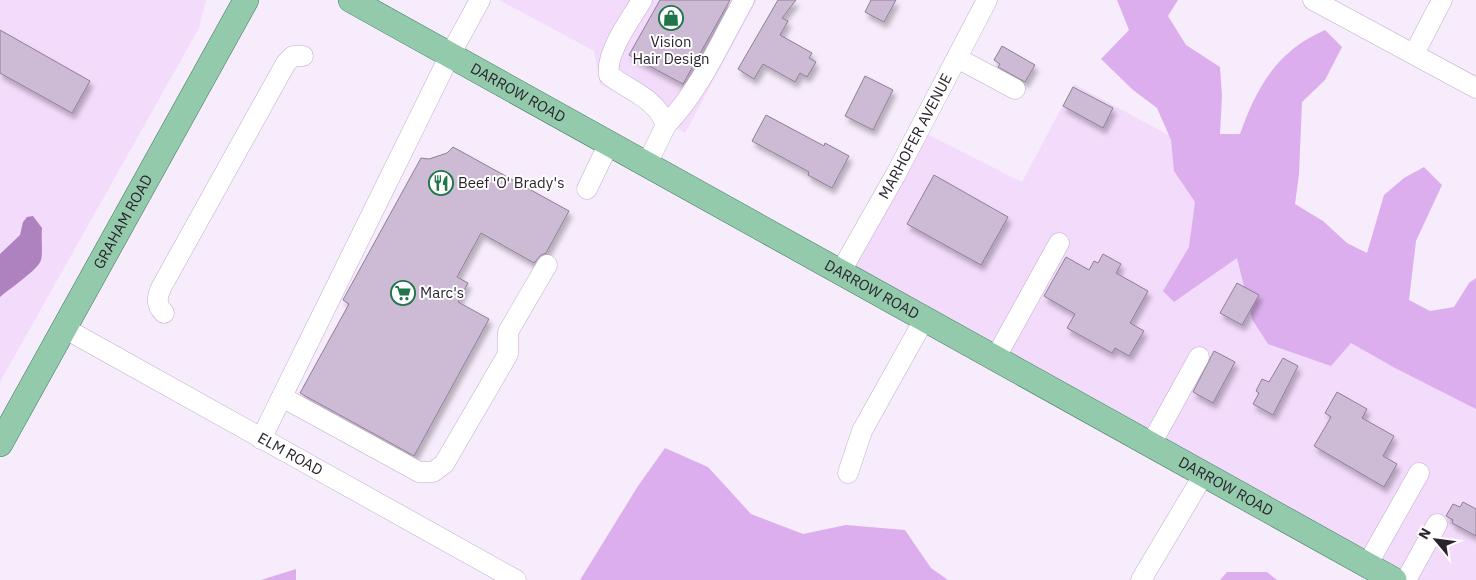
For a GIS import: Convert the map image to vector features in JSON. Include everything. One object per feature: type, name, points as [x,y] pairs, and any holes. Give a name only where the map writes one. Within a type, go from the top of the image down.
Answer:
[{"type":"main road","name":"GRAHAM ROAD","points":[[0,444],[246,0]]},
{"type":"main road","name":"DARROW ROAD","points":[[351,0],[1394,580]]},
{"type":"street","points":[[261,439],[450,55],[480,0]]},
{"type":"street","points":[[642,0],[618,41],[607,65],[609,75],[651,101],[662,114],[666,125]]},
{"type":"street","points":[[647,164],[666,125],[679,112],[692,92],[744,0]]},
{"type":"street","name":"MARHOFER AVENUE","points":[[841,271],[987,0]]},
{"type":"street","points":[[1313,0],[1476,88]]},
{"type":"street","points":[[1414,54],[1442,0]]},
{"type":"street","points":[[164,313],[158,308],[156,300],[162,286],[286,63],[293,56],[303,56]]},
{"type":"street","points":[[957,58],[1014,89]]},
{"type":"street","points":[[587,189],[609,143]]},
{"type":"street","points":[[996,357],[1059,243]]},
{"type":"street","points":[[282,397],[420,472],[433,472],[444,464],[508,354],[508,332],[547,265]]},
{"type":"street","points":[[848,473],[862,431],[925,318]]},
{"type":"street","name":"ELM ROAD","points":[[64,328],[516,580]]},
{"type":"street","points":[[1151,444],[1198,357]]},
{"type":"street","points":[[1367,565],[1419,472]]},
{"type":"street","points":[[1141,580],[1204,474]]},
{"type":"street","points":[[1406,580],[1437,524]]},
{"type":"shaded area","points":[[0,0],[206,0],[199,28],[0,382]]},
{"type":"shaded area","points":[[499,0],[757,0],[685,133],[600,84],[594,51]]},
{"type":"shaded area","points":[[1117,0],[1178,0],[1168,16],[1186,45],[1220,67],[1222,96],[1220,134],[1240,134],[1262,86],[1281,59],[1294,48],[1325,30],[1342,47],[1325,80],[1302,102],[1299,174],[1295,204],[1323,221],[1347,243],[1367,253],[1384,195],[1404,178],[1424,167],[1442,185],[1416,241],[1409,300],[1430,311],[1454,307],[1469,283],[1476,278],[1476,409],[1395,368],[1351,343],[1331,366],[1268,344],[1252,319],[1237,258],[1174,302],[1163,291],[1189,247],[1195,202],[1174,171],[1171,140],[1157,108],[1133,90],[1101,59],[1129,30]]},
{"type":"shaded area","points":[[1074,84],[1250,179],[1476,386],[1476,580],[1394,580],[836,276],[919,130],[1022,182]]},
{"type":"shaded area","points":[[33,216],[42,228],[41,260],[29,274],[0,297],[0,254],[20,235],[23,222],[27,217]]},
{"type":"shaded area","points":[[665,448],[708,467],[751,514],[803,534],[846,525],[905,530],[931,568],[948,580],[580,580],[638,486]]},
{"type":"shaded area","points":[[296,569],[296,580],[261,580]]},
{"type":"shaded area","points":[[1227,572],[1267,572],[1277,580],[1220,580]]},
{"type":"building","points":[[660,0],[730,0],[683,84],[629,55]]},
{"type":"building","points":[[778,0],[796,0],[782,18],[788,21],[780,35],[812,53],[809,58],[816,62],[807,77],[800,73],[795,82],[763,64],[754,79],[738,69]]},
{"type":"building","points":[[871,0],[896,0],[884,22],[865,12]]},
{"type":"building","points":[[0,30],[90,81],[72,113],[0,73]]},
{"type":"building","points":[[1002,46],[1035,65],[1025,82],[998,67],[1000,64],[994,60]]},
{"type":"building","points":[[865,76],[893,90],[873,130],[845,116]]},
{"type":"building","points":[[1073,87],[1113,108],[1103,128],[1063,106]]},
{"type":"building","points":[[766,115],[824,146],[825,143],[849,156],[832,188],[808,175],[809,172],[752,141]]},
{"type":"building","points":[[453,147],[569,211],[546,253],[541,255],[534,263],[481,233],[457,277],[468,283],[458,302],[489,319],[414,456],[300,393],[349,304],[343,300],[344,298],[421,158],[429,159],[447,153]]},
{"type":"building","points":[[934,175],[1008,217],[981,265],[907,224]]},
{"type":"building","points":[[1103,254],[1121,264],[1116,273],[1148,291],[1130,323],[1144,331],[1129,356],[1115,348],[1112,353],[1067,328],[1075,314],[1044,296],[1066,257],[1089,270],[1094,261],[1098,263]]},
{"type":"building","points":[[1237,283],[1259,295],[1242,325],[1220,313]]},
{"type":"building","points":[[1214,351],[1235,362],[1213,403],[1193,392]]},
{"type":"building","points":[[1283,358],[1298,366],[1273,415],[1253,404],[1259,393],[1256,391],[1262,379],[1269,382]]},
{"type":"building","points":[[1337,392],[1367,409],[1362,418],[1394,436],[1383,456],[1397,464],[1384,487],[1314,446],[1331,417],[1325,413]]},
{"type":"building","points":[[1463,502],[1476,509],[1476,536],[1452,523],[1453,520],[1446,516],[1453,504],[1460,507]]},
{"type":"place","name":"Vision Hair Design","points":[[671,18]]},
{"type":"place","name":"Beef 'O' Brady's","points":[[441,183]]},
{"type":"place","name":"Marc's","points":[[403,293]]}]
